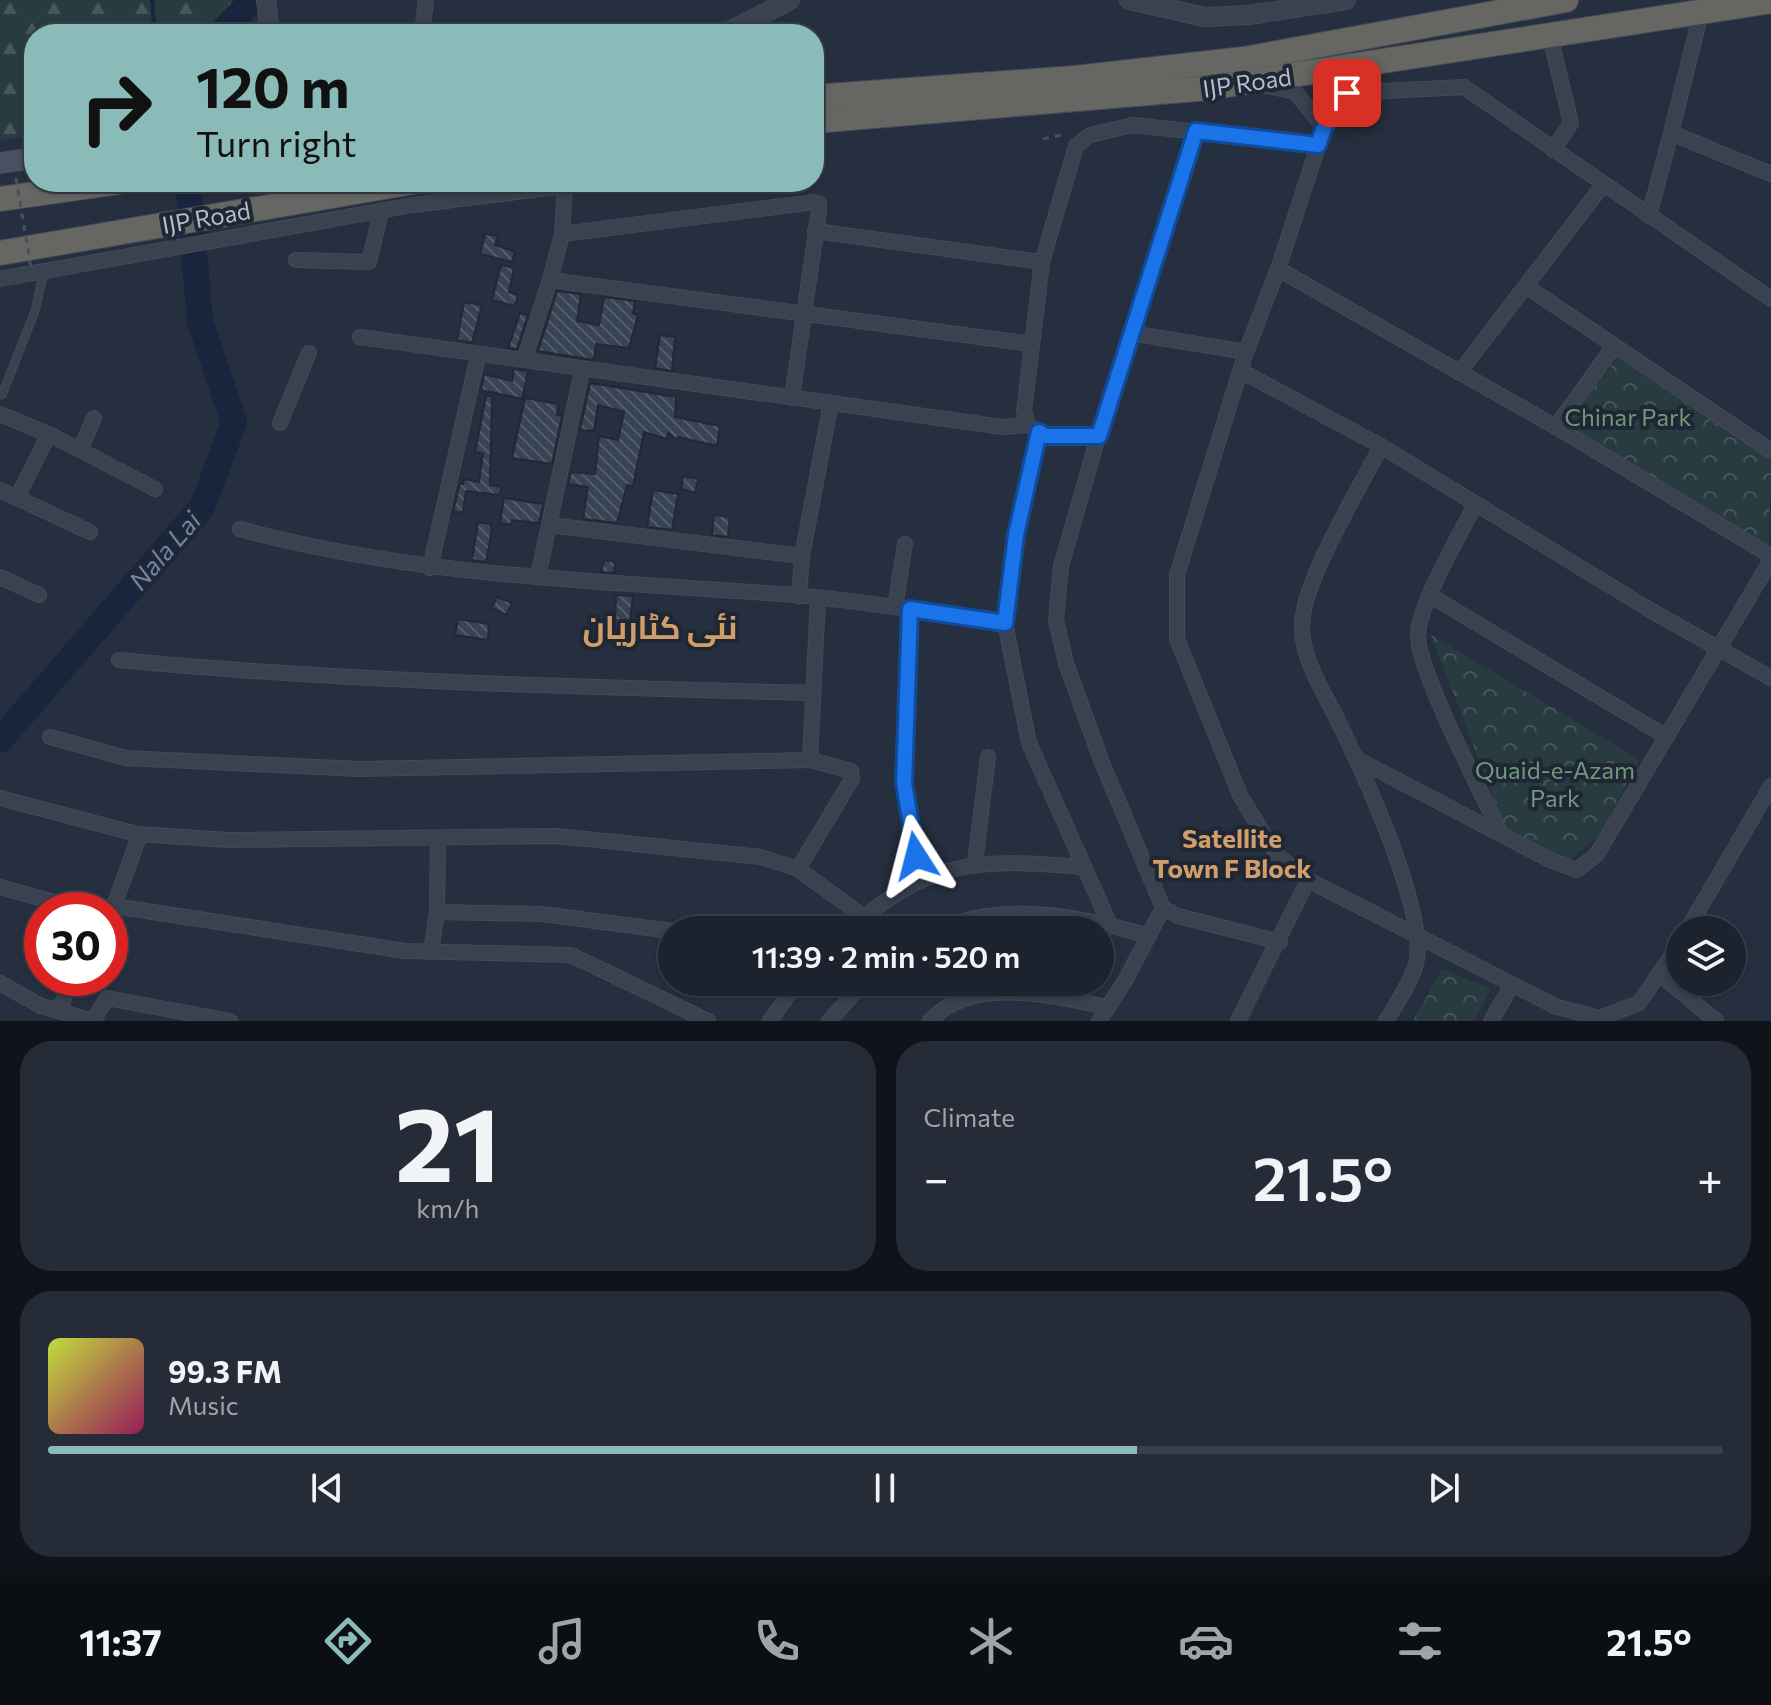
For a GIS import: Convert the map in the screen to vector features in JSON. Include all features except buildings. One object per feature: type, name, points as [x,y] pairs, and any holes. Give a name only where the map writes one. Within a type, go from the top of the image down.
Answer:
[{"type":"highway","name":"IJP Road","points":[[824,119],[1075,78],[1244,59],[1566,0]]},
{"type":"highway","name":"IJP Road","points":[[824,97],[951,98],[1248,82],[1771,1]]},
{"type":"highway","points":[[0,199],[49,192]]},
{"type":"highway","name":"IJP Road","points":[[0,253],[294,202],[392,192]]},
{"type":"street","points":[[266,0],[269,24]]},
{"type":"street","points":[[423,24],[426,0]]},
{"type":"street","points":[[743,24],[790,0]]},
{"type":"street","points":[[1129,0],[1205,17],[1249,15],[1346,0]]},
{"type":"street","points":[[1649,216],[1701,13]]},
{"type":"street","points":[[1550,36],[1571,123],[1553,150]]},
{"type":"street","points":[[1350,67],[1347,93],[1324,128],[1278,269],[1246,352],[1177,575],[1177,639],[1241,797],[1276,854],[1308,880],[1419,933],[1557,1007],[1600,1018],[1639,1003],[1666,967]]},
{"type":"street","points":[[1248,82],[1295,92],[1324,128]]},
{"type":"street","points":[[1347,93],[1464,87],[1771,299]]},
{"type":"street","points":[[1106,916],[1029,743],[1005,623],[1034,429],[1024,411],[1042,262],[1076,146],[1090,135],[1133,125],[1318,145]]},
{"type":"street","points":[[1196,131],[1130,333],[1061,566],[1056,620],[1066,663],[1101,760],[1163,908],[1178,916],[1280,942]]},
{"type":"street","points":[[1671,133],[1771,174]]},
{"type":"street","points":[[1459,373],[1603,185]]},
{"type":"street","points":[[0,279],[37,269],[296,229],[381,212],[408,192]]},
{"type":"street","points":[[524,360],[562,234],[565,192]]},
{"type":"street","points":[[562,234],[814,202],[819,204],[792,398]]},
{"type":"street","points":[[296,260],[369,262],[381,212]]},
{"type":"street","points":[[815,231],[1042,262]]},
{"type":"street","points":[[1278,269],[1556,427],[1771,558],[1597,854],[1577,870],[1550,860],[1499,830],[1357,759]]},
{"type":"street","points":[[550,280],[1032,344]]},
{"type":"street","points":[[1527,287],[1771,451]]},
{"type":"street","points":[[1130,333],[1246,352]]},
{"type":"street","points":[[360,337],[582,371],[1034,429],[1046,436],[1099,436]]},
{"type":"street","points":[[1556,427],[1614,346]]},
{"type":"street","points":[[280,423],[309,353]]},
{"type":"street","points":[[430,568],[478,356]]},
{"type":"street","points":[[538,576],[582,371]]},
{"type":"street","points":[[1241,371],[1381,446],[1718,650],[1771,678]]},
{"type":"street","points":[[799,596],[802,556],[831,403]]},
{"type":"street","points":[[0,414],[53,436],[155,489]]},
{"type":"street","points":[[80,450],[94,418]]},
{"type":"street","points":[[17,498],[48,436],[53,436]]},
{"type":"street","points":[[1381,446],[1328,549],[1307,601],[1302,625],[1307,660],[1357,759],[1419,933],[1416,966],[1386,1021]]},
{"type":"street","points":[[0,490],[90,532]]},
{"type":"street","points":[[1475,504],[1431,596],[1417,634],[1425,669],[1499,830]]},
{"type":"street","points":[[550,525],[802,556]]},
{"type":"street","points":[[240,529],[293,544],[430,568],[799,596],[1005,623]]},
{"type":"street","points":[[905,544],[904,783],[919,880]]},
{"type":"street","points":[[0,577],[39,595]]},
{"type":"street","points":[[1431,596],[1667,737]]},
{"type":"street","points":[[810,760],[818,599]]},
{"type":"street","points":[[119,660],[230,671],[437,681],[813,693]]},
{"type":"street","points":[[50,737],[126,758],[359,769],[810,760],[845,767],[851,771],[852,779],[798,869]]},
{"type":"street","points":[[975,863],[988,757]]},
{"type":"street","points":[[1695,916],[1771,786]]},
{"type":"street","points":[[0,798],[140,834],[229,840],[557,836],[761,857],[798,869],[857,916]]},
{"type":"street","points":[[116,892],[140,834]]},
{"type":"street","points":[[431,952],[437,912],[438,838]]},
{"type":"street","points":[[876,916],[919,880],[935,872],[975,863],[1082,867]]},
{"type":"street","points":[[1238,1021],[1280,942],[1308,880]]},
{"type":"street","points":[[0,887],[24,894]]},
{"type":"street","points":[[1099,1021],[1126,979],[1146,935],[1163,908]]},
{"type":"street","points":[[128,911],[405,951],[571,955],[708,1021]]},
{"type":"street","points":[[437,912],[542,914],[658,929]]},
{"type":"street","points":[[985,916],[1001,913],[1028,916]]},
{"type":"street","points":[[1114,926],[1146,935]]},
{"type":"street","points":[[1661,975],[1716,1021]]},
{"type":"street","points":[[0,983],[59,1011],[93,1021],[107,998],[230,1021]]},
{"type":"street","points":[[1491,1021],[1512,985]]},
{"type":"street","points":[[930,1021],[957,1004],[990,993],[1038,992],[1106,1007]]},
{"type":"street","points":[[59,1011],[65,996]]},
{"type":"street","points":[[770,1021],[787,996]]},
{"type":"street","points":[[829,1021],[851,996]]},
{"type":"lane","points":[[2,395],[35,311],[37,269]]},
{"type":"path","points":[[6,158],[37,269]]},
{"type":"green space","points":[[0,0],[238,0],[242,24],[24,24],[24,137],[0,141]]},
{"type":"green space","name":"Chinar Park","points":[[1617,358],[1771,461],[1769,547],[1564,428]]},
{"type":"green space","name":"Quaid-e-Azam Park","points":[[1431,635],[1640,760],[1599,835],[1570,859],[1507,833]]},
{"type":"green space","points":[[1442,969],[1491,989],[1474,1021],[1413,1021]]},
{"type":"waterway","points":[[152,0],[154,24]]},
{"type":"waterway","points":[[229,24],[252,0]]},
{"type":"waterway","name":"Nala Lai","points":[[0,740],[202,507],[234,422],[200,321],[189,192]]},
{"type":"district","name":"نئی کٹاریان","points":[[660,626]]},
{"type":"district","name":"Satellite Town F Block","points":[[1232,852]]},
{"type":"route","points":[[916,856],[904,783],[910,609],[1005,623],[1016,535],[1039,432],[1046,436],[1099,436],[1196,131],[1318,145],[1324,128],[1347,93]]}]
